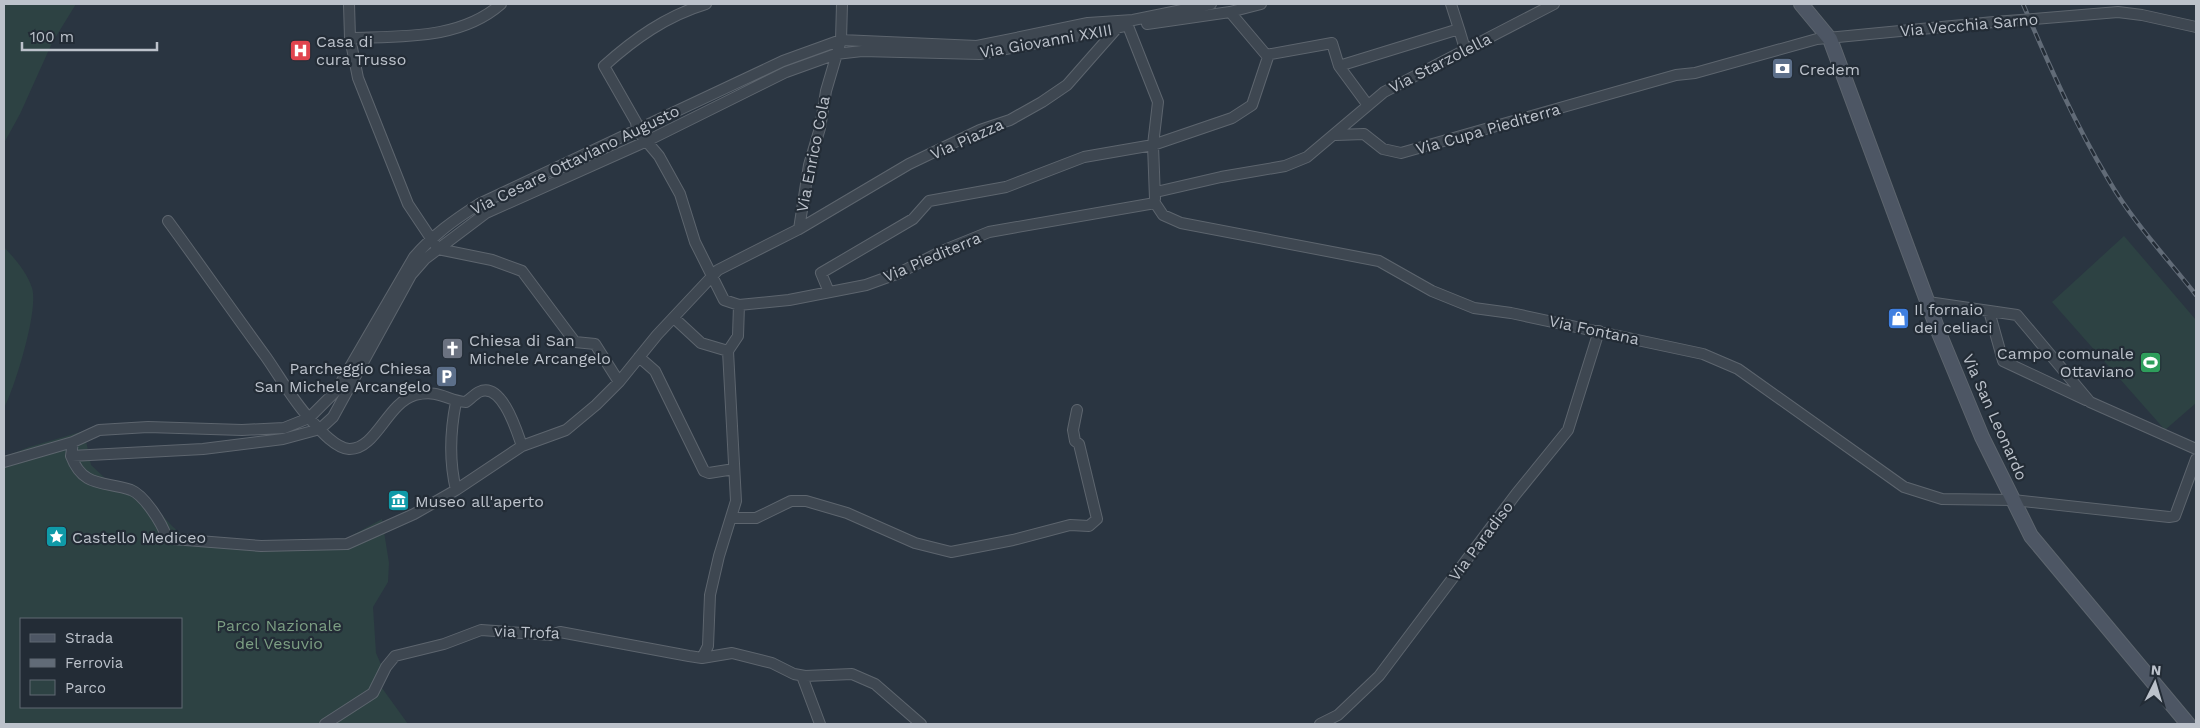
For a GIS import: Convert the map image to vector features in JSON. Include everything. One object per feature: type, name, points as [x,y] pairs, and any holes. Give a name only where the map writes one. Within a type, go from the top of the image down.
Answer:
[{"type":"main road","name":"Via San Leonardo","points":[[1800,4],[1830,39],[1928,302],[1982,437],[2031,536],[2188,724]]},
{"type":"street","points":[[349,4],[350,38],[358,78],[408,204],[438,249],[492,260],[522,272],[575,342],[596,344],[619,382]]},
{"type":"street","points":[[350,38],[441,32],[464,27],[488,16],[501,4]]},
{"type":"street","points":[[702,658],[708,646],[710,595],[718,556],[736,501],[728,351],[738,336],[739,305],[724,300],[695,242],[680,194],[659,156],[637,130],[636,122],[604,66],[667,18],[706,4]]},
{"type":"street","name":"Via Enrico Cola","points":[[71,456],[76,469],[87,478],[101,484],[133,490],[150,507],[163,526],[166,536],[186,541],[260,546],[348,544],[414,514],[456,490],[522,446],[566,430],[596,405],[619,382],[711,276],[718,270],[799,230],[809,165],[841,40],[842,4]]},
{"type":"street","points":[[1192,10],[1211,4]]},
{"type":"street","points":[[1192,10],[1230,12],[1261,4]]},
{"type":"street","points":[[1452,4],[1465,49]]},
{"type":"street","name":"Via Starzolella","points":[[1336,135],[1368,104],[1403,81],[1554,4]]},
{"type":"street","name":"Via Giovanni XXIII","points":[[841,40],[977,46],[1088,23],[1133,20],[1192,10]]},
{"type":"street","name":"Via Giovanni XXIII","points":[[836,54],[862,51],[980,54],[1123,27],[1192,10]]},
{"type":"street","points":[[829,292],[821,273],[913,219],[929,201],[1006,187],[1084,157],[1153,145],[1232,118],[1252,105],[1268,57],[1230,12]]},
{"type":"street","name":"Via Vecchia Sarno","points":[[1830,39],[1994,22],[2118,12],[2142,15],[2196,27]]},
{"type":"street","points":[[1123,27],[1158,102],[1153,145],[1155,198],[1221,177],[1285,166],[1307,157],[1336,135]]},
{"type":"street","name":"Via Piazza","points":[[799,230],[909,164],[980,130],[1010,120],[1042,102],[1067,86],[1123,27]]},
{"type":"street","points":[[1339,66],[1459,29]]},
{"type":"street","name":"Via Cupa Piediterra","points":[[1336,135],[1364,134],[1383,150],[1401,153],[1676,74],[1695,73],[1817,39],[1830,39]]},
{"type":"street","name":"Via Cesare Ottaviano Augusto","points":[[4,462],[73,442],[99,430],[125,427],[242,430],[284,428],[309,418],[336,390],[363,348],[405,270],[431,238],[479,204],[782,61],[841,40]]},
{"type":"street","points":[[1266,55],[1332,43],[1339,66],[1368,104]]},
{"type":"street","name":"Via Cesare Ottaviano Augusto","points":[[320,428],[337,410],[412,275],[425,258],[486,213],[647,140],[786,72],[836,54]]},
{"type":"street","name":"Via Piediterra","points":[[739,305],[789,300],[866,285],[899,273],[942,251],[989,232],[1155,198]]},
{"type":"street","name":"Via Fontana","points":[[1155,198],[1162,215],[1181,222],[1379,261],[1432,291],[1474,308],[1599,331],[1703,354],[1738,370],[1904,487],[1942,499],[2013,500],[2169,517],[2175,516],[2196,459]]},
{"type":"street","points":[[168,221],[309,418],[340,447],[350,449],[360,446],[370,439],[394,407],[407,398],[415,395],[443,394],[456,402],[466,402],[480,391],[489,391],[497,396],[506,406],[522,446]]},
{"type":"street","points":[[1928,302],[2017,315],[2090,402]]},
{"type":"street","points":[[1989,311],[2003,361],[2196,449]]},
{"type":"street","points":[[674,318],[701,343],[728,351]]},
{"type":"street","name":"Via Paradiso","points":[[1320,724],[1338,715],[1378,676],[1516,494],[1568,430],[1599,331]]},
{"type":"street","points":[[639,357],[655,370],[704,471],[709,473],[734,469]]},
{"type":"street","points":[[456,402],[450,466],[456,490]]},
{"type":"street","points":[[732,518],[756,518],[791,501],[806,501],[846,513],[915,543],[951,552],[1013,540],[1070,525],[1089,526],[1097,520],[1080,444],[1075,441],[1073,430],[1077,410]]},
{"type":"street","points":[[73,442],[71,456],[203,449],[283,439],[320,428]]},
{"type":"street","name":"via Trofa","points":[[325,724],[373,693],[386,667],[395,656],[444,644],[481,630],[551,634],[560,632],[702,658]]},
{"type":"street","points":[[702,658],[732,653],[772,663],[802,676],[838,674],[862,677],[885,691],[921,724]]},
{"type":"street","points":[[802,676],[820,724]]},
{"type":"green space","points":[[4,4],[76,4],[52,43],[20,114],[4,143]]},
{"type":"green space","name":"Campo comunale Ottaviano","points":[[2124,236],[2196,320],[2196,403],[2165,430],[2052,302]]},
{"type":"green space","points":[[4,247],[24,271],[32,288],[33,298],[25,348],[4,408]]},
{"type":"green space","name":"Parco Nazionale del Vesuvio","points":[[84,431],[91,465],[107,480],[135,485],[172,526],[185,537],[270,544],[299,539],[342,541],[382,519],[389,563],[388,582],[373,607],[376,653],[383,669],[382,688],[408,724],[4,724],[4,457],[29,447]]},
{"type":"railway","points":[[2023,4],[2062,93],[2084,137],[2117,195],[2196,295]]},
{"type":"place","name":"Casa di cura Trusso","points":[[300,50]]},
{"type":"place","name":"Credem","points":[[1783,69]]},
{"type":"place","name":"Il fornaio dei celiaci","points":[[1898,318]]},
{"type":"place","name":"Chiesa di San Michele Arcangelo","points":[[453,349]]},
{"type":"place","name":"Campo comunale Ottaviano","points":[[2150,362]]},
{"type":"place","name":"Parcheggio Chiesa San Michele Arcangelo","points":[[447,377]]},
{"type":"place","name":"Museo all'aperto","points":[[399,501]]},
{"type":"place","name":"Castello Mediceo","points":[[56,537]]}]
